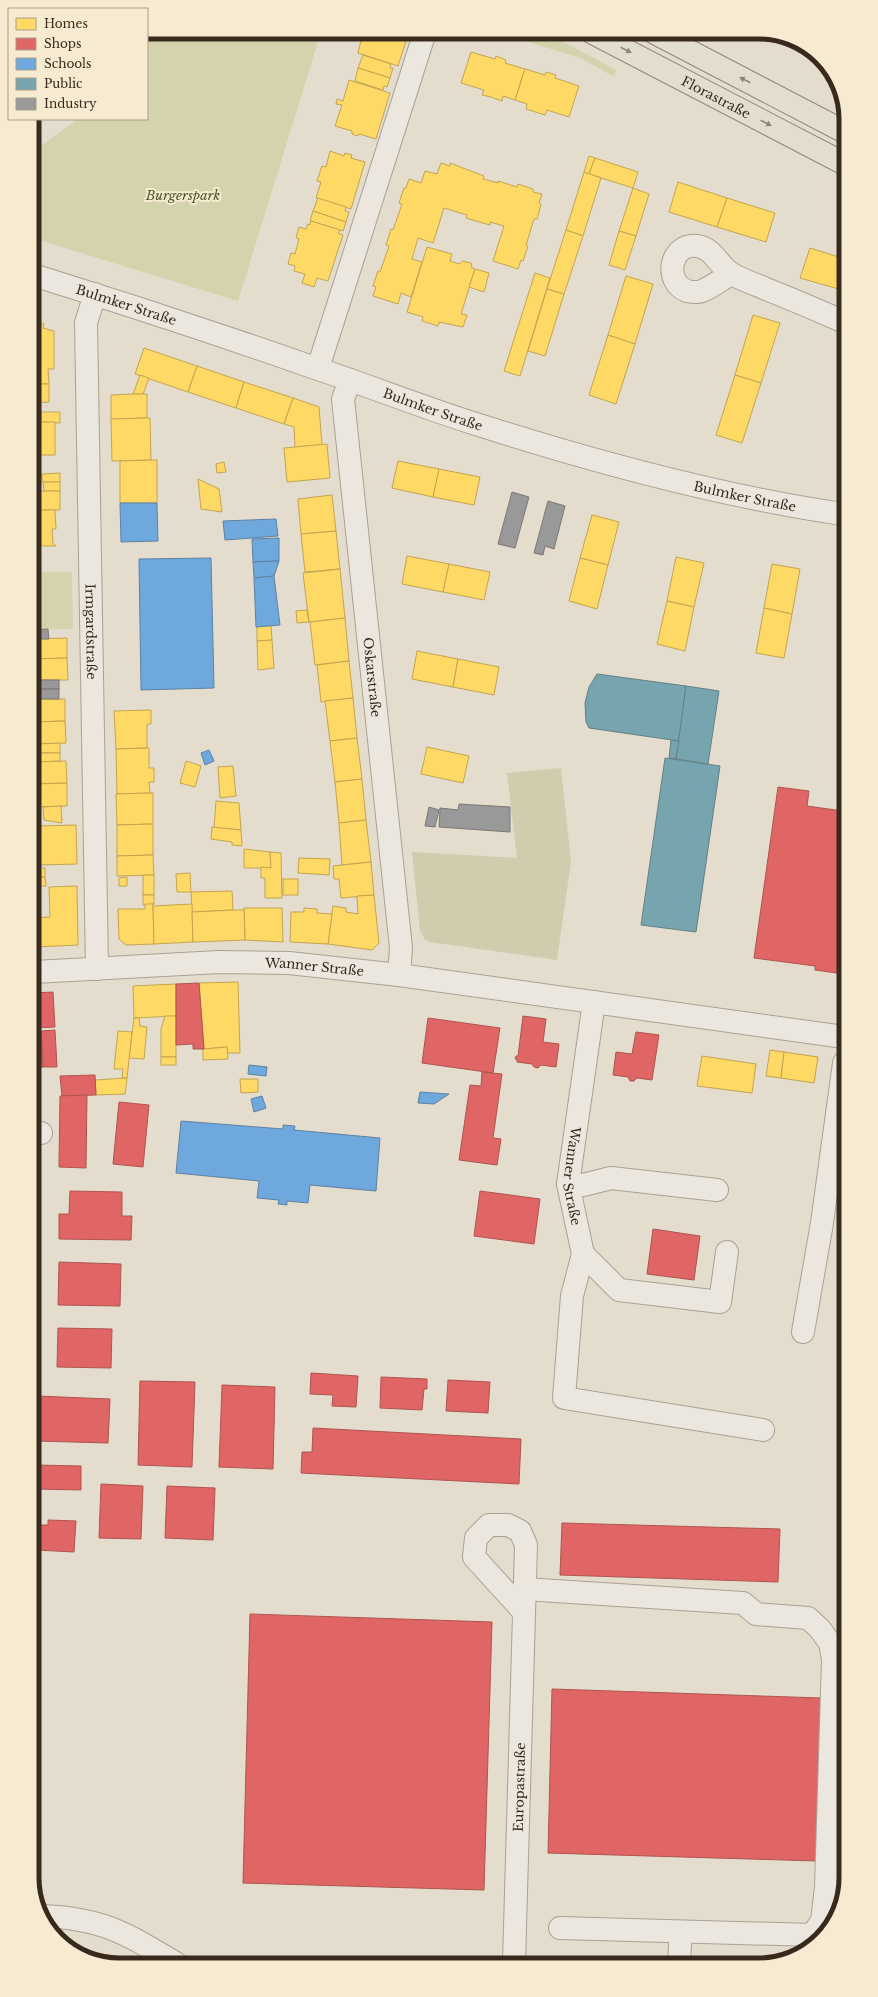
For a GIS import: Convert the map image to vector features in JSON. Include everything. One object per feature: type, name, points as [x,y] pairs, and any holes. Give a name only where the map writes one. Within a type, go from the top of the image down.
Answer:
[{"type":"main road","name":"Florastraße","points":[[605,39],[839,160]]},
{"type":"main road","points":[[666,39],[839,129]]},
{"type":"street","points":[[318,368],[423,39]]},
{"type":"street","points":[[731,274],[839,320]]},
{"type":"street","name":"Bulmker Straße","points":[[39,277],[318,368],[478,425],[579,455],[681,482],[839,513]]},
{"type":"street","name":"Irmgardstraße","points":[[95,294],[86,323],[97,969]]},
{"type":"street","name":"Oskarstraße","points":[[350,380],[343,399],[401,948],[399,975]]},
{"type":"street","name":"Wanner Straße","points":[[39,972],[219,962],[270,962],[399,975],[839,1036]]},
{"type":"street","name":"Wanner Straße","points":[[583,1254],[568,1184],[594,1002]]},
{"type":"street","points":[[803,1332],[822,1224],[839,1100]]},
{"type":"street","points":[[568,1184],[583,1185],[611,1178],[717,1190]]},
{"type":"street","points":[[583,1254],[619,1290],[720,1302],[727,1252]]},
{"type":"street","points":[[583,1254],[572,1296],[564,1398],[763,1430]]},
{"type":"street","name":"Europastraße","points":[[514,1958],[526,1545],[520,1531],[508,1525],[489,1525],[476,1538],[474,1557],[523,1611]]},
{"type":"street","points":[[524,1589],[743,1602],[756,1614],[808,1618],[820,1629],[830,1643],[833,1659],[826,1887],[822,1921],[812,1935],[560,1928]]},
{"type":"street","points":[[49,1916],[87,1920],[108,1926],[128,1934],[167,1958]]},
{"type":"street","points":[[679,1958],[681,1932]]},
{"type":"green space","name":"Burgerspark","points":[[148,39],[319,39],[238,301],[39,240],[39,148],[77,120],[148,120]]},
{"type":"green space","points":[[519,39],[558,39],[616,70],[614,77],[583,59]]},
{"type":"green space","points":[[39,572],[72,572],[73,629],[39,629]]},
{"type":"green space","points":[[84,1950],[95,1952],[102,1956]]},
{"type":"shaded area","points":[[561,768],[571,862],[557,960],[430,942],[425,940],[420,931],[412,852],[517,858],[507,773]]},
{"type":"building: Homes","points":[[361,39],[407,39],[398,66],[358,53]]},
{"type":"building: Homes","points":[[471,52],[495,59],[496,56],[506,60],[505,63],[525,69],[515,100],[503,96],[502,101],[482,95],[484,90],[461,83]]},
{"type":"building: Homes","points":[[363,55],[391,64],[390,68],[393,68],[390,78],[358,68]]},
{"type":"building: Homes","points":[[358,68],[390,78],[387,87],[384,86],[383,90],[355,81]]},
{"type":"building: Homes","points":[[525,69],[545,75],[546,72],[556,75],[555,78],[579,86],[569,117],[547,110],[545,115],[526,109],[527,104],[515,100]]},
{"type":"building: Homes","points":[[349,80],[390,93],[376,139],[359,134],[358,136],[352,134],[352,131],[335,126],[342,105],[336,104],[337,99],[343,101]]},
{"type":"building: Homes","points":[[330,151],[344,156],[345,153],[352,155],[351,158],[365,162],[351,209],[316,198],[321,182],[317,181],[322,166],[326,167]]},
{"type":"building: Homes","points":[[589,156],[595,158],[589,174],[584,172]]},
{"type":"building: Homes","points":[[595,158],[638,172],[633,188],[589,174]]},
{"type":"building: Homes","points":[[441,163],[450,166],[450,163],[484,176],[483,179],[498,183],[498,181],[517,187],[518,184],[533,189],[533,192],[542,194],[537,219],[534,219],[523,261],[521,260],[518,269],[493,261],[504,226],[490,222],[490,225],[466,218],[467,215],[444,208],[433,243],[418,238],[412,259],[422,262],[411,297],[401,293],[398,304],[373,296],[376,287],[373,286],[378,271],[380,272],[389,246],[386,245],[402,204],[399,203],[404,188],[406,188],[409,179],[421,183],[425,171],[437,174]]},
{"type":"building: Homes","points":[[584,172],[601,178],[583,236],[566,230]]},
{"type":"building: Homes","points":[[678,182],[727,198],[717,227],[669,212]]},
{"type":"building: Homes","points":[[633,188],[649,194],[636,236],[619,231]]},
{"type":"building: Homes","points":[[318,198],[346,207],[345,211],[349,212],[346,222],[313,211]]},
{"type":"building: Homes","points":[[727,198],[775,213],[766,242],[717,227]]},
{"type":"building: Homes","points":[[313,211],[346,222],[343,231],[310,221]]},
{"type":"building: Homes","points":[[311,221],[340,230],[338,233],[343,235],[328,281],[317,278],[314,287],[302,283],[305,274],[294,271],[295,266],[288,264],[291,253],[295,254],[299,239],[296,238],[299,227],[306,229],[308,224],[310,225]]},
{"type":"building: Homes","points":[[566,230],[583,236],[564,294],[547,289]]},
{"type":"building: Homes","points":[[619,231],[636,236],[625,270],[609,265]]},
{"type":"building: Homes","points":[[427,247],[452,254],[450,261],[459,264],[463,261],[471,263],[472,268],[475,269],[461,314],[467,315],[463,327],[439,322],[438,326],[422,321],[423,317],[407,312]]},
{"type":"building: Homes","points":[[810,248],[839,257],[839,289],[800,278]]},
{"type":"building: Homes","points":[[475,269],[489,273],[484,292],[469,287]]},
{"type":"building: Homes","points":[[535,273],[550,278],[520,376],[504,371]]},
{"type":"building: Homes","points":[[626,276],[653,284],[635,344],[608,335]]},
{"type":"building: Homes","points":[[547,289],[564,294],[545,356],[528,351]]},
{"type":"building: Homes","points":[[753,315],[780,323],[761,383],[735,375]]},
{"type":"building: Homes","points":[[39,323],[44,324],[43,328],[54,331],[54,369],[48,369],[49,384],[39,384]]},
{"type":"building: Homes","points":[[608,335],[635,344],[616,404],[589,395]]},
{"type":"building: Homes","points":[[144,348],[197,366],[188,392],[135,374]]},
{"type":"building: Homes","points":[[197,366],[244,382],[236,408],[188,392]]},
{"type":"building: Homes","points":[[140,375],[149,378],[143,394],[133,394]]},
{"type":"building: Homes","points":[[735,375],[761,383],[742,443],[716,435]]},
{"type":"building: Homes","points":[[244,382],[293,398],[284,424],[236,408]]},
{"type":"building: Homes","points":[[39,384],[49,384],[49,402],[39,403]]},
{"type":"building: Homes","points":[[147,394],[147,418],[111,419],[111,395]]},
{"type":"building: Homes","points":[[293,398],[319,407],[322,445],[295,447],[294,427],[284,424]]},
{"type":"building: Homes","points":[[41,412],[60,412],[60,423],[41,422]]},
{"type":"building: Homes","points":[[150,418],[151,460],[112,461],[111,419]]},
{"type":"building: Homes","points":[[39,422],[55,422],[55,455],[39,455]]},
{"type":"building: Homes","points":[[327,444],[330,478],[287,482],[284,448]]},
{"type":"building: Homes","points":[[157,460],[157,503],[120,503],[120,461]]},
{"type":"building: Homes","points":[[398,461],[439,469],[433,497],[392,488]]},
{"type":"building: Homes","points":[[224,462],[226,472],[217,473],[216,464]]},
{"type":"building: Homes","points":[[439,469],[480,477],[474,505],[433,497]]},
{"type":"building: Homes","points":[[60,473],[60,482],[42,482],[42,474]]},
{"type":"building: Homes","points":[[198,479],[219,489],[222,512],[201,509]]},
{"type":"building: Homes","points":[[43,482],[60,482],[60,491],[44,491]]},
{"type":"building: Homes","points":[[60,491],[60,510],[39,510],[39,492]]},
{"type":"building: Homes","points":[[332,495],[336,531],[301,534],[298,499]]},
{"type":"building: Homes","points":[[39,510],[55,510],[56,529],[52,529],[53,544],[56,546],[39,546]]},
{"type":"building: Homes","points":[[592,515],[619,522],[608,565],[580,558]]},
{"type":"building: Homes","points":[[336,531],[340,569],[305,572],[301,534]]},
{"type":"building: Homes","points":[[407,556],[449,564],[443,592],[402,584]]},
{"type":"building: Homes","points":[[676,557],[704,563],[694,607],[667,601]]},
{"type":"building: Homes","points":[[580,558],[608,565],[597,609],[569,601]]},
{"type":"building: Homes","points":[[449,564],[490,572],[484,600],[443,592]]},
{"type":"building: Homes","points":[[772,564],[800,569],[792,614],[764,608]]},
{"type":"building: Homes","points":[[340,569],[345,618],[309,622],[303,573]]},
{"type":"building: Homes","points":[[667,601],[694,607],[685,651],[657,644]]},
{"type":"building: Homes","points":[[764,608],[792,614],[784,658],[756,653]]},
{"type":"building: Homes","points":[[307,610],[309,622],[297,623],[296,611]]},
{"type":"building: Homes","points":[[345,618],[349,661],[315,665],[310,622]]},
{"type":"building: Homes","points":[[271,625],[272,640],[257,641],[257,627]]},
{"type":"building: Homes","points":[[67,638],[67,658],[39,659],[39,639]]},
{"type":"building: Homes","points":[[272,640],[274,668],[258,670],[257,641]]},
{"type":"building: Homes","points":[[417,651],[458,659],[453,687],[412,679]]},
{"type":"building: Homes","points":[[67,658],[68,680],[39,680],[39,659]]},
{"type":"building: Homes","points":[[458,659],[499,667],[494,695],[453,687]]},
{"type":"building: Homes","points":[[349,661],[353,698],[321,702],[317,665]]},
{"type":"building: Homes","points":[[353,698],[357,738],[330,741],[325,701]]},
{"type":"building: Homes","points":[[39,699],[65,699],[65,721],[39,722]]},
{"type":"building: Homes","points":[[151,710],[151,724],[147,724],[147,748],[116,749],[114,711]]},
{"type":"building: Homes","points":[[65,721],[66,743],[39,744],[39,722]]},
{"type":"building: Homes","points":[[357,738],[362,779],[335,782],[330,741]]},
{"type":"building: Homes","points":[[60,743],[60,753],[39,753],[39,744]]},
{"type":"building: Homes","points":[[427,747],[469,756],[463,783],[421,774]]},
{"type":"building: Homes","points":[[149,748],[149,768],[154,768],[154,782],[149,782],[150,793],[117,794],[116,749]]},
{"type":"building: Homes","points":[[39,753],[60,753],[60,761],[39,762]]},
{"type":"building: Homes","points":[[66,761],[67,783],[39,784],[39,762]]},
{"type":"building: Homes","points":[[186,761],[201,766],[195,787],[180,783]]},
{"type":"building: Homes","points":[[233,766],[236,796],[220,798],[218,767]]},
{"type":"building: Homes","points":[[362,779],[366,820],[339,823],[335,782]]},
{"type":"building: Homes","points":[[67,783],[67,806],[39,807],[39,784]]},
{"type":"building: Homes","points":[[153,793],[153,824],[117,825],[116,794]]},
{"type":"building: Homes","points":[[216,801],[239,803],[241,830],[214,828]]},
{"type":"building: Homes","points":[[61,806],[62,823],[44,820],[43,807]]},
{"type":"building: Homes","points":[[366,820],[371,862],[342,865],[339,823]]},
{"type":"building: Homes","points":[[153,824],[153,855],[117,856],[117,825]]},
{"type":"building: Homes","points":[[76,825],[77,864],[39,865],[39,826]]},
{"type":"building: Homes","points":[[212,827],[241,830],[242,846],[232,845],[232,842],[211,839]]},
{"type":"building: Homes","points":[[244,849],[270,852],[271,868],[244,868]]},
{"type":"building: Homes","points":[[270,852],[281,853],[282,898],[265,898],[265,878],[261,878],[261,867],[271,868]]},
{"type":"building: Homes","points":[[153,855],[154,875],[117,876],[117,856]]},
{"type":"building: Homes","points":[[299,858],[330,859],[329,875],[298,873]]},
{"type":"building: Homes","points":[[371,862],[374,895],[341,898],[339,879],[334,879],[333,866]]},
{"type":"building: Homes","points":[[39,868],[45,868],[45,877],[39,878]]},
{"type":"building: Homes","points":[[190,873],[191,892],[177,892],[176,874]]},
{"type":"building: Homes","points":[[143,875],[154,875],[154,895],[143,895]]},
{"type":"building: Homes","points":[[45,877],[46,886],[39,886],[39,878]]},
{"type":"building: Homes","points":[[127,877],[127,886],[119,886],[119,878]]},
{"type":"building: Homes","points":[[283,879],[298,879],[298,895],[283,895]]},
{"type":"building: Homes","points":[[77,886],[78,945],[39,947],[39,918],[50,917],[49,887]]},
{"type":"building: Homes","points":[[232,891],[233,910],[192,912],[191,892]]},
{"type":"building: Homes","points":[[143,895],[154,895],[154,904],[143,905]]},
{"type":"building: Homes","points":[[374,895],[379,943],[372,950],[328,944],[333,906],[346,908],[346,912],[358,914],[357,896]]},
{"type":"building: Homes","points":[[145,904],[153,904],[154,944],[126,945],[119,939],[118,909],[145,909]]},
{"type":"building: Homes","points":[[192,904],[193,942],[154,944],[153,906]]},
{"type":"building: Homes","points":[[244,908],[282,908],[283,942],[245,940]]},
{"type":"building: Homes","points":[[304,908],[317,909],[317,913],[332,914],[328,944],[290,942],[291,912],[304,912]]},
{"type":"building: Homes","points":[[244,910],[245,940],[193,942],[192,912]]},
{"type":"building: Homes","points":[[238,982],[240,1053],[228,1053],[227,1047],[204,1049],[199,983]]},
{"type":"building: Homes","points":[[176,984],[176,1016],[134,1018],[133,986]]},
{"type":"building: Homes","points":[[165,1016],[176,1016],[176,1057],[161,1057],[161,1029]]},
{"type":"building: Homes","points":[[134,1018],[139,1018],[140,1026],[147,1027],[144,1059],[129,1058]]},
{"type":"building: Homes","points":[[118,1031],[132,1032],[127,1078],[122,1078],[123,1069],[114,1069]]},
{"type":"building: Homes","points":[[227,1047],[228,1059],[203,1060],[203,1049]]},
{"type":"building: Homes","points":[[770,1050],[784,1052],[781,1078],[766,1076]]},
{"type":"building: Homes","points":[[784,1052],[818,1057],[814,1083],[781,1078]]},
{"type":"building: Homes","points":[[702,1056],[756,1064],[752,1093],[697,1086]]},
{"type":"building: Homes","points":[[161,1057],[176,1057],[176,1065],[161,1065]]},
{"type":"building: Homes","points":[[127,1078],[125,1094],[96,1095],[95,1080]]},
{"type":"building: Homes","points":[[240,1079],[258,1079],[258,1092],[241,1093]]},
{"type":"building: Shops","points":[[778,787],[809,791],[807,806],[839,810],[839,973],[815,970],[815,966],[754,958]]},
{"type":"building: Shops","points":[[199,983],[204,1049],[193,1049],[193,1044],[176,1045],[176,984]]},
{"type":"building: Shops","points":[[53,992],[55,1027],[39,1028],[39,993]]},
{"type":"building: Shops","points":[[523,1016],[546,1019],[543,1042],[559,1044],[556,1067],[541,1065],[538,1068],[534,1067],[532,1064],[517,1062],[517,1059],[515,1059],[516,1056],[518,1056]]},
{"type":"building: Shops","points":[[428,1018],[500,1028],[493,1073],[422,1063]]},
{"type":"building: Shops","points":[[55,1030],[57,1067],[43,1067],[41,1031]]},
{"type":"building: Shops","points":[[39,1031],[41,1031],[43,1067],[39,1068]]},
{"type":"building: Shops","points":[[636,1032],[659,1035],[652,1080],[637,1078],[634,1081],[630,1081],[628,1077],[613,1075],[616,1052],[632,1054]]},
{"type":"building: Shops","points":[[482,1072],[502,1074],[493,1138],[501,1139],[497,1165],[459,1160],[470,1085],[481,1086]]},
{"type":"building: Shops","points":[[95,1075],[96,1095],[62,1096],[60,1076]]},
{"type":"building: Shops","points":[[87,1095],[86,1168],[59,1167],[60,1096]]},
{"type":"building: Shops","points":[[119,1102],[149,1105],[143,1167],[113,1164]]},
{"type":"building: Shops","points":[[70,1191],[122,1192],[122,1216],[132,1216],[131,1240],[59,1239],[59,1214],[69,1214]]},
{"type":"building: Shops","points":[[480,1191],[540,1199],[534,1244],[474,1236]]},
{"type":"building: Shops","points":[[653,1229],[700,1236],[694,1280],[647,1274]]},
{"type":"building: Shops","points":[[59,1262],[121,1264],[120,1306],[58,1305]]},
{"type":"building: Shops","points":[[58,1328],[112,1329],[111,1368],[57,1367]]},
{"type":"building: Shops","points":[[311,1373],[358,1376],[356,1407],[332,1406],[333,1395],[310,1394]]},
{"type":"building: Shops","points":[[381,1377],[427,1379],[427,1389],[424,1389],[422,1410],[380,1408]]},
{"type":"building: Shops","points":[[448,1380],[490,1382],[488,1413],[446,1411]]},
{"type":"building: Shops","points":[[140,1381],[195,1382],[192,1467],[138,1465]]},
{"type":"building: Shops","points":[[222,1385],[275,1387],[273,1469],[219,1467]]},
{"type":"building: Shops","points":[[39,1396],[110,1399],[108,1443],[39,1441]]},
{"type":"building: Shops","points":[[313,1428],[521,1439],[519,1484],[301,1473],[302,1452],[312,1452]]},
{"type":"building: Shops","points":[[39,1465],[81,1466],[81,1490],[39,1489]]},
{"type":"building: Shops","points":[[101,1484],[143,1486],[141,1539],[99,1538]]},
{"type":"building: Shops","points":[[167,1486],[215,1488],[213,1540],[165,1538]]},
{"type":"building: Shops","points":[[48,1520],[76,1521],[74,1552],[39,1550],[39,1525],[48,1525]]},
{"type":"building: Shops","points":[[562,1523],[780,1529],[778,1582],[560,1575]]},
{"type":"building: Shops","points":[[250,1614],[492,1622],[484,1890],[243,1883]]},
{"type":"building: Shops","points":[[552,1689],[821,1698],[817,1861],[548,1853]]},
{"type":"building: Schools","points":[[120,503],[157,503],[158,541],[121,542]]},
{"type":"building: Schools","points":[[276,519],[278,536],[225,540],[223,521]]},
{"type":"building: Schools","points":[[279,538],[279,561],[253,562],[252,539]]},
{"type":"building: Schools","points":[[211,558],[214,688],[141,690],[139,559]]},
{"type":"building: Schools","points":[[279,561],[274,576],[254,578],[253,562]]},
{"type":"building: Schools","points":[[274,576],[280,625],[256,627],[254,578]]},
{"type":"building: Schools","points":[[209,750],[214,761],[205,765],[201,753]]},
{"type":"building: Schools","points":[[249,1065],[267,1067],[266,1076],[248,1074]]},
{"type":"building: Schools","points":[[420,1092],[449,1094],[434,1104],[418,1103]]},
{"type":"building: Schools","points":[[262,1096],[266,1108],[254,1112],[251,1099]]},
{"type":"building: Schools","points":[[181,1121],[283,1129],[283,1125],[295,1126],[294,1130],[380,1138],[376,1191],[310,1185],[308,1203],[287,1201],[287,1205],[278,1204],[279,1200],[257,1198],[259,1181],[176,1173]]},
{"type":"building: Public","points":[[597,674],[686,686],[679,741],[589,728],[586,722],[585,703],[589,687]]},
{"type":"building: Public","points":[[686,686],[719,691],[708,764],[676,759]]},
{"type":"building: Public","points":[[671,740],[679,741],[676,759],[669,758]]},
{"type":"building: Public","points":[[665,758],[720,766],[696,932],[641,925]]},
{"type":"building: Industry","points":[[512,492],[529,497],[515,548],[498,544]]},
{"type":"building: Industry","points":[[548,501],[565,506],[554,549],[545,546],[543,555],[534,553]]},
{"type":"building: Industry","points":[[48,629],[49,639],[39,639],[39,630]]},
{"type":"building: Industry","points":[[40,680],[59,680],[59,689],[40,689]]},
{"type":"building: Industry","points":[[41,689],[59,689],[59,699],[41,699]]},
{"type":"building: Industry","points":[[459,804],[510,807],[510,832],[439,827],[440,808],[458,810]]},
{"type":"building: Industry","points":[[429,807],[439,810],[435,827],[425,826]]}]
